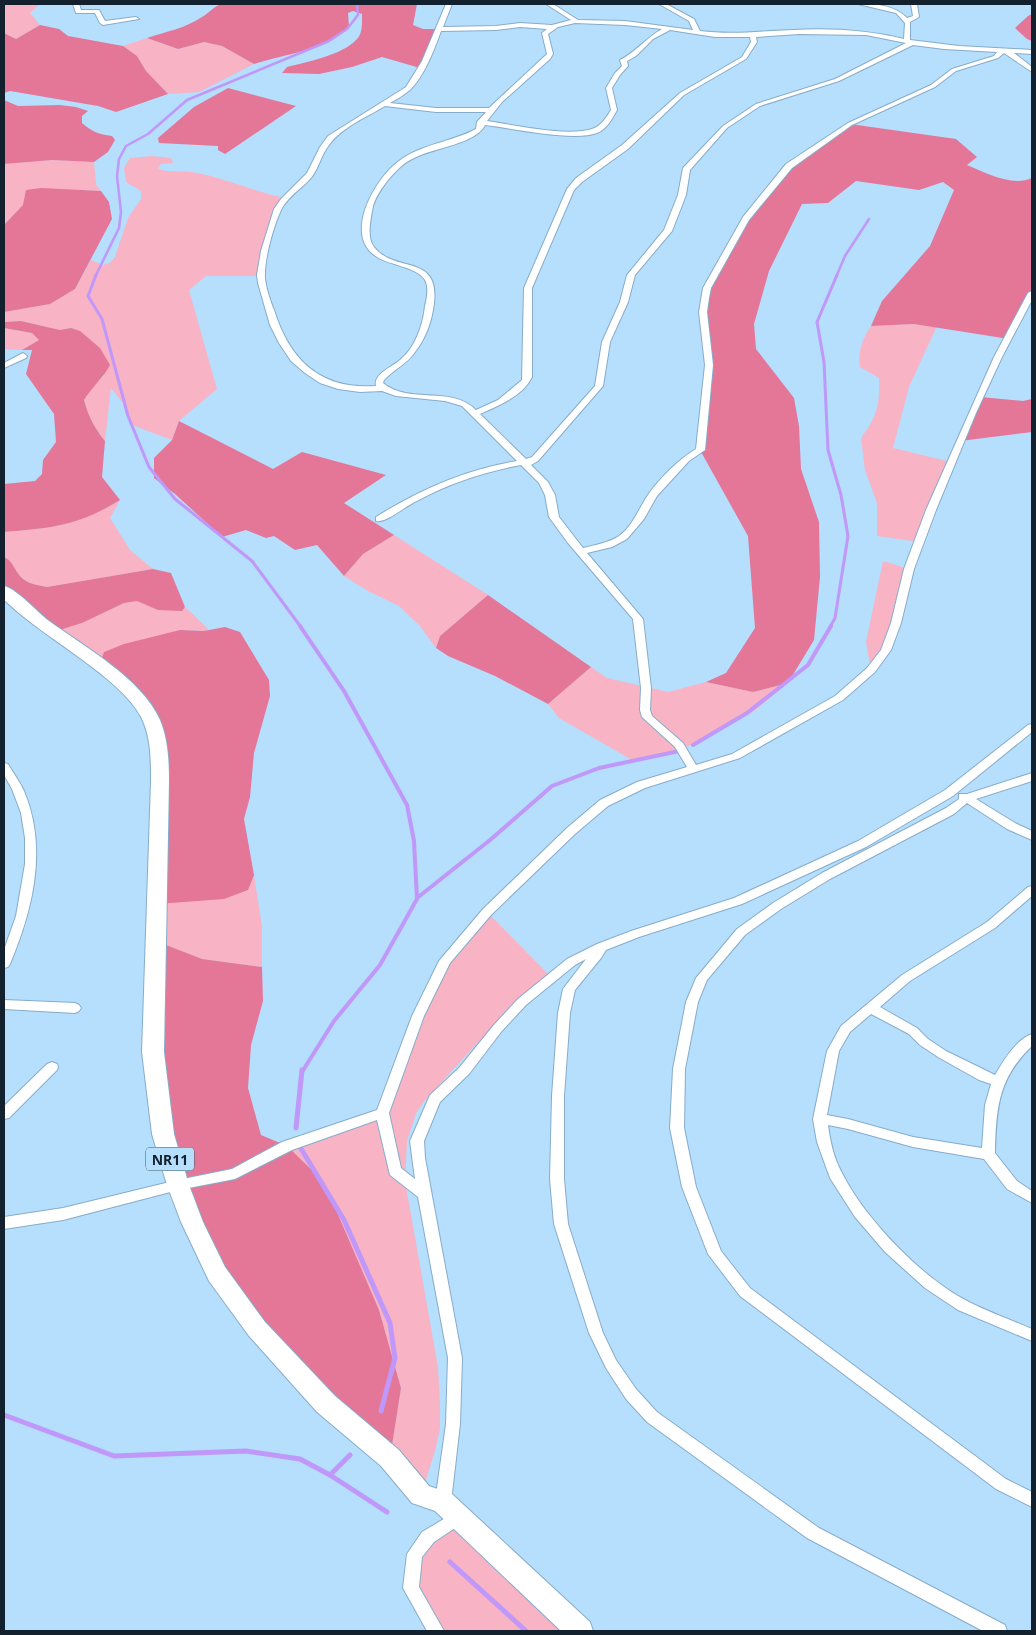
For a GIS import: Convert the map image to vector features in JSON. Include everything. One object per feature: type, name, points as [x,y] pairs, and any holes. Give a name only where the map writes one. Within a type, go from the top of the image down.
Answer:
[{"type":"highway","name":"NR11","points":[[4,591],[29,614],[99,666],[130,692],[149,716],[157,737],[160,781],[153,1052],[163,1134],[178,1185],[192,1222],[217,1274],[258,1329],[326,1404],[390,1458],[421,1495],[443,1502],[460,1517],[580,1631]]},
{"type":"street","points":[[76,4],[78,12],[97,11],[103,23],[136,19]]},
{"type":"street","points":[[449,4],[414,80],[407,89],[330,139],[320,152],[314,168],[307,178],[285,198],[271,228],[261,276],[271,318],[285,348],[299,364],[316,378],[332,386],[360,391],[382,388],[402,394],[458,400],[526,463],[543,482],[550,495],[554,517],[580,552],[638,619],[646,688],[644,710],[647,717],[679,745],[692,769]]},
{"type":"street","points":[[549,4],[575,20]]},
{"type":"street","points":[[662,4],[692,20],[698,33]]},
{"type":"street","points":[[862,4],[898,12],[907,21],[910,41]]},
{"type":"street","points":[[907,21],[916,17],[914,4]]},
{"type":"street","points":[[439,29],[496,28],[520,25],[551,26],[575,20],[642,23],[716,36],[753,36],[797,32],[860,33],[884,35],[910,41],[1032,52]]},
{"type":"street","points":[[382,388],[379,384],[380,379],[405,360],[426,328],[431,288],[430,280],[426,275],[386,259],[370,247],[366,237],[370,198],[403,161],[479,130],[481,122],[490,110],[548,58],[550,54],[545,33],[551,26]]},
{"type":"street","points":[[481,122],[567,134],[586,133],[601,128],[612,117],[614,110],[609,88],[617,74],[625,66],[625,63],[622,61],[634,55],[651,38],[669,28]]},
{"type":"street","points":[[474,414],[501,402],[526,381],[528,377],[528,288],[571,189],[579,180],[625,147],[682,94],[744,58],[754,42],[753,36]]},
{"type":"street","points":[[379,519],[405,502],[479,472],[526,463],[539,454],[599,386],[606,342],[624,302],[632,275],[668,231],[682,195],[686,170],[725,127],[764,102],[837,80],[910,41]]},
{"type":"street","points":[[1005,51],[1032,70]]},
{"type":"street","points":[[580,552],[609,545],[624,536],[641,517],[653,495],[686,459],[700,450],[710,365],[703,312],[707,288],[746,219],[789,166],[856,120],[933,86],[954,70],[996,57],[1005,51]]},
{"type":"street","points":[[384,104],[441,111],[490,110]]},
{"type":"street","points":[[424,1194],[396,1171],[393,1166],[392,1152],[382,1113],[418,1016],[445,961],[487,912],[571,831],[604,803],[641,785],[736,756],[838,698],[871,670],[886,650],[896,624],[909,569],[931,510],[972,413],[998,357],[1032,293]]},
{"type":"street","points":[[4,366],[23,356]]},
{"type":"street","points":[[443,1502],[453,1424],[455,1358],[424,1194],[417,1140],[435,1098],[464,1071],[497,1029],[522,1002],[571,962],[601,947],[635,934],[738,901],[862,844],[949,793],[1032,728]]},
{"type":"street","points":[[4,767],[12,778],[22,800],[30,824],[32,846],[26,900],[15,940],[4,964]]},
{"type":"street","points":[[1032,777],[967,798],[950,811],[826,876],[777,906],[742,932],[702,978],[692,1002],[679,1069],[677,1128],[689,1187],[714,1254],[745,1292],[1001,1484],[1032,1500]]},
{"type":"street","points":[[949,793],[967,798],[1010,826],[1032,836]]},
{"type":"street","points":[[1032,890],[991,925],[906,978],[845,1030],[833,1051],[820,1119],[824,1142],[835,1174],[860,1213],[890,1248],[930,1284],[963,1306],[1032,1334]]},
{"type":"street","points":[[601,947],[597,955],[576,978],[569,989],[564,1013],[558,1096],[557,1179],[561,1224],[596,1333],[611,1364],[631,1394],[652,1417],[813,1533],[999,1631]]},
{"type":"street","points":[[4,1004],[75,1008]]},
{"type":"street","points":[[871,1008],[913,1031],[924,1042],[942,1054],[984,1077],[997,1081]]},
{"type":"street","points":[[1032,1039],[1017,1052],[997,1081],[992,1097],[988,1154],[1012,1185],[1032,1198]]},
{"type":"street","points":[[4,1114],[52,1066]]},
{"type":"street","points":[[4,1223],[63,1214],[178,1185],[236,1174],[287,1146],[382,1113]]},
{"type":"street","points":[[820,1119],[848,1124],[913,1142],[988,1154]]},
{"type":"street","points":[[436,1631],[411,1588],[415,1554],[428,1537],[460,1517]]},
{"type":"shaded area","points":[[6,4],[40,4],[30,13],[40,25],[16,39],[4,33],[4,6]]},
{"type":"shaded area","points":[[221,4],[417,4],[413,25],[423,29],[439,29],[420,68],[382,57],[352,67],[319,74],[282,73],[287,67],[333,54],[350,45],[360,35],[362,14],[353,11],[348,13],[349,26],[329,41],[305,50],[254,64],[222,46],[204,42],[178,49],[147,38],[189,24]]},
{"type":"shaded area","points":[[1032,14],[1032,41],[1015,28]]},
{"type":"shaded area","points":[[40,25],[59,29],[68,36],[123,46],[137,56],[146,71],[168,94],[116,112],[98,106],[10,91],[4,93],[4,33],[16,39]]},
{"type":"shaded area","points":[[147,38],[178,49],[204,42],[222,46],[254,64],[199,92],[168,94],[146,71],[137,56],[123,46]]},
{"type":"shaded area","points":[[228,88],[296,106],[225,154],[218,150],[218,146],[159,143],[158,138],[194,107]]},
{"type":"shaded area","points":[[4,100],[18,106],[60,105],[88,111],[82,116],[82,123],[89,129],[112,136],[115,140],[108,152],[94,162],[52,160],[4,164]]},
{"type":"shaded area","points":[[850,124],[956,139],[977,157],[967,165],[1008,180],[1016,181],[1032,178],[1032,293],[1009,339],[914,324],[871,326],[882,301],[930,246],[954,190],[943,182],[919,190],[856,181],[828,203],[802,204],[769,271],[754,324],[756,349],[794,398],[799,426],[801,469],[819,522],[820,577],[814,640],[788,683],[753,692],[706,682],[726,673],[755,628],[748,536],[700,450],[709,365],[705,298],[746,219],[789,166]]},
{"type":"shaded area","points":[[152,156],[171,158],[173,163],[161,164],[158,169],[198,173],[285,198],[278,209],[261,276],[206,276],[189,290],[217,389],[179,421],[172,440],[132,425],[126,407],[111,388],[105,441],[92,422],[84,400],[90,390],[104,375],[100,348],[79,331],[71,328],[60,330],[21,321],[4,322],[4,312],[50,304],[75,289],[91,260],[103,265],[110,263],[115,257],[128,218],[141,199],[141,191],[126,182],[124,168],[130,158]]},
{"type":"shaded area","points":[[52,160],[94,162],[96,184],[101,191],[77,190],[23,205],[4,225],[4,164]]},
{"type":"shaded area","points":[[41,188],[101,191],[109,202],[112,219],[75,289],[50,304],[4,312],[4,225],[23,205],[26,190]]},
{"type":"shaded area","points":[[21,321],[60,330],[71,328],[80,331],[100,348],[110,365],[84,400],[92,422],[105,441],[102,477],[120,500],[91,515],[64,524],[4,532],[4,484],[35,481],[42,474],[43,460],[56,442],[54,414],[26,374],[32,350],[22,350],[39,340],[32,333],[4,328],[4,322]]},
{"type":"shaded area","points":[[914,324],[937,326],[909,387],[893,448],[951,462],[919,542],[877,536],[877,503],[865,470],[861,438],[874,417],[879,396],[879,378],[860,367],[860,350],[865,336],[871,326]]},
{"type":"shaded area","points":[[4,328],[32,333],[39,340],[22,350],[4,349]]},
{"type":"shaded area","points":[[980,397],[1023,401],[1032,399],[1032,432],[960,441]]},
{"type":"shaded area","points":[[179,421],[273,469],[302,452],[386,475],[344,503],[394,535],[363,554],[344,576],[317,545],[295,550],[274,536],[266,538],[246,530],[222,537],[175,494],[154,478],[154,458],[172,440]]},
{"type":"shaded area","points":[[120,500],[110,518],[130,550],[153,569],[47,587],[26,581],[4,557],[4,532],[64,524],[105,509]]},
{"type":"shaded area","points":[[394,535],[488,595],[440,636],[436,648],[420,626],[399,606],[368,591],[344,576],[363,554]]},
{"type":"shaded area","points":[[4,557],[9,560],[20,576],[26,581],[47,587],[153,569],[171,573],[185,607],[182,611],[158,610],[137,601],[124,603],[82,623],[53,632],[4,591]]},
{"type":"shaded area","points":[[883,561],[909,569],[896,624],[871,670],[866,642]]},
{"type":"shaded area","points":[[488,595],[591,667],[548,704],[495,676],[448,656],[436,648],[440,636]]},
{"type":"shaded area","points":[[137,601],[147,605],[182,611],[185,607],[208,629],[205,631],[180,630],[99,666],[53,632],[82,623],[124,603]]},
{"type":"shaded area","points":[[225,627],[240,632],[269,680],[270,696],[254,753],[250,797],[244,819],[254,875],[248,890],[224,899],[157,904],[149,716],[99,666],[104,652],[124,644],[180,630],[204,631]]},
{"type":"shaded area","points":[[591,667],[607,678],[668,692],[706,682],[753,692],[788,683],[754,711],[703,740],[664,756],[632,760],[559,718],[548,704]]},
{"type":"shaded area","points":[[254,875],[262,927],[262,967],[202,959],[156,941],[157,904],[248,890]]},
{"type":"shaded area","points":[[487,912],[550,976],[492,1027],[426,1099],[416,1113],[407,1141],[405,1181],[438,1367],[440,1403],[440,1429],[421,1495],[390,1458],[401,1388],[379,1310],[355,1255],[287,1146],[382,1113],[445,961]]},
{"type":"shaded area","points":[[156,941],[202,959],[262,967],[263,1001],[251,1045],[248,1088],[261,1135],[287,1146],[324,1182],[379,1310],[401,1388],[390,1458],[217,1274],[163,1134]]},
{"type":"shaded area","points":[[459,1517],[580,1631],[436,1631],[418,1594],[413,1563],[415,1555],[422,1546]]},
{"type":"waterway","points":[[95,277],[119,228],[121,212],[117,176],[119,159],[126,146],[148,134],[187,100],[329,41],[347,29],[358,15],[357,4]]},
{"type":"waterway","points":[[836,277],[845,256],[869,219]]},
{"type":"waterway","points":[[96,275],[88,296],[102,319],[128,416],[149,467],[175,499],[252,561],[301,627]]},
{"type":"waterway","points":[[830,627],[835,618],[848,536],[841,495],[828,450],[824,362],[817,322],[837,275]]},
{"type":"waterway","points":[[300,626],[344,691],[407,805],[414,841],[417,899],[380,965],[334,1021],[302,1072]]},
{"type":"waterway","points":[[693,745],[747,713],[808,665],[831,626]]},
{"type":"waterway","points":[[417,898],[490,840],[552,786],[599,768],[679,751]]},
{"type":"waterway","points":[[296,1128],[302,1070]]},
{"type":"waterway","points":[[300,1147],[344,1220],[390,1323],[395,1358],[381,1411]]},
{"type":"waterway","points":[[4,1415],[114,1456],[246,1451],[300,1459],[330,1475]]},
{"type":"waterway","points":[[330,1475],[350,1455]]},
{"type":"waterway","points":[[330,1475],[387,1512]]},
{"type":"waterway","points":[[450,1562],[526,1631]]}]
